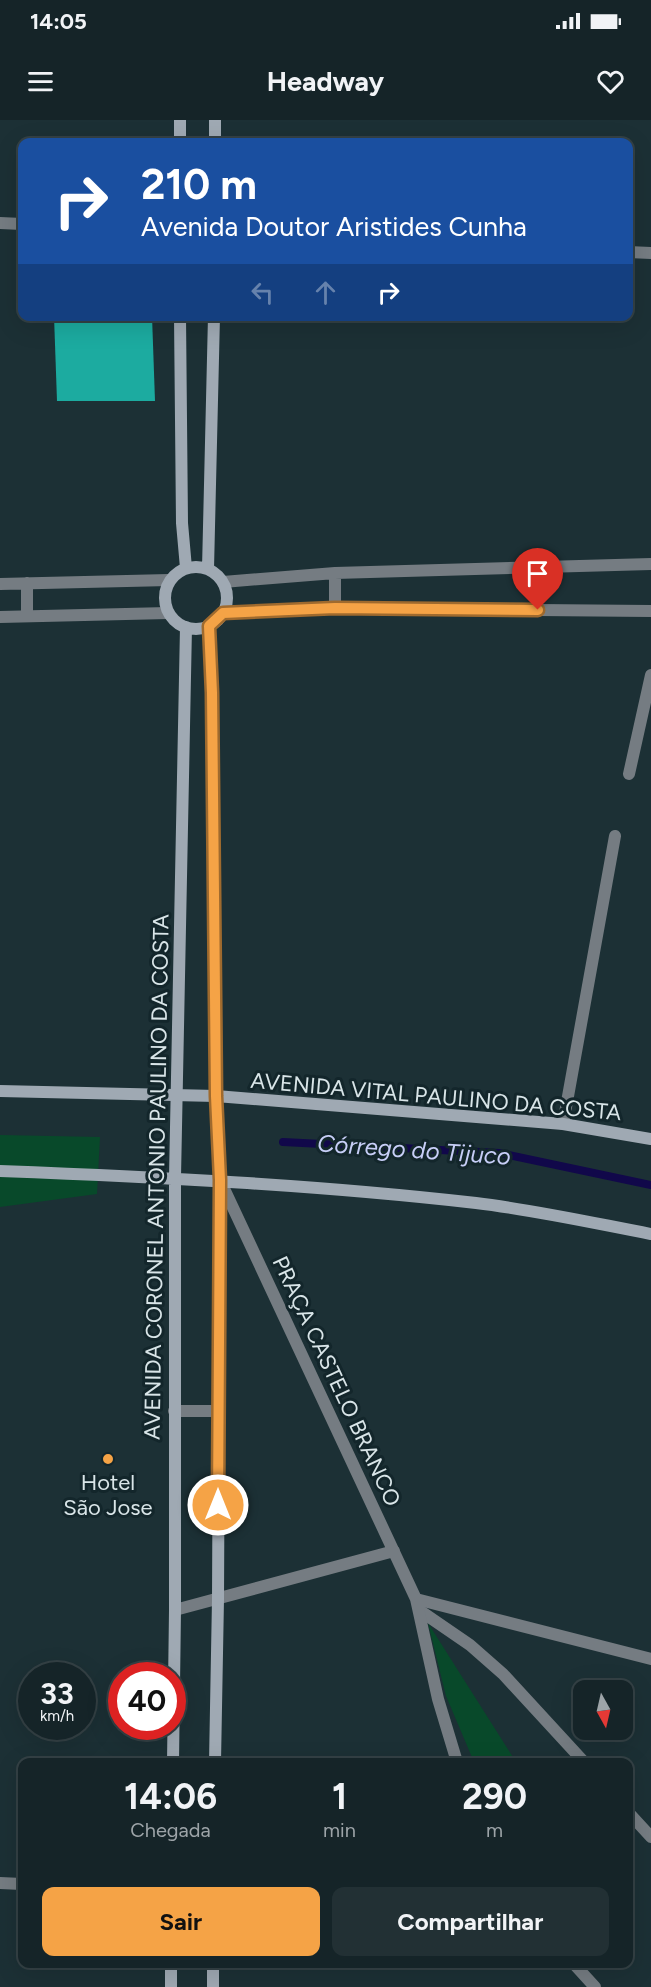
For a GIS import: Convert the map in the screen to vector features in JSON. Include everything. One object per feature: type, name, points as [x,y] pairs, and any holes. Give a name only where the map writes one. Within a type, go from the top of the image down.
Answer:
[{"type":"street","points":[[180,120],[180,138]]},
{"type":"street","points":[[215,120],[215,138]]},
{"type":"street","points":[[0,223],[18,224]]},
{"type":"street","points":[[633,252],[651,253]]},
{"type":"street","points":[[180,321],[182,524],[186,568]]},
{"type":"street","points":[[208,569],[214,321]]},
{"type":"street","points":[[223,582],[335,573],[651,564]]},
{"type":"street","points":[[196,566],[208,569],[223,582],[227,598],[223,613],[209,626],[198,629],[186,627],[176,622],[168,613],[164,597],[170,580],[186,568],[196,566]]},
{"type":"street","points":[[335,573],[335,608]]},
{"type":"street","points":[[0,584],[170,580]]},
{"type":"street","points":[[27,583],[27,616]]},
{"type":"street","points":[[223,613],[335,608],[651,611]]},
{"type":"street","points":[[0,617],[168,613]]},
{"type":"street","points":[[209,626],[212,693],[216,1096],[220,1180],[215,1758]]},
{"type":"street","name":"AVENIDA CORONEL ANTONIO PAULINO DA COSTA","points":[[173,1758],[175,1177],[186,627]]},
{"type":"street","points":[[629,774],[651,675]]},
{"type":"street","points":[[563,1124],[615,836]]},
{"type":"street","name":"AVENIDA VITAL PAULINO DA COSTA","points":[[0,1092],[216,1096],[563,1124],[651,1138]]},
{"type":"street","points":[[0,1171],[220,1180],[476,1203],[521,1209],[651,1234]]},
{"type":"street","name":"PRAÇA CASTELO BRANCO","points":[[220,1180],[417,1604],[438,1699],[456,1758]]},
{"type":"street","points":[[174,1411],[218,1411]]},
{"type":"street","points":[[175,1610],[394,1551]]},
{"type":"street","points":[[417,1604],[651,1659]]},
{"type":"street","points":[[417,1604],[503,1674],[580,1758]]},
{"type":"street","points":[[633,1817],[651,1837]]},
{"type":"street","points":[[0,1883],[18,1884]]},
{"type":"street","points":[[171,1968],[171,1987]]},
{"type":"street","points":[[213,1968],[213,1987]]},
{"type":"street","points":[[578,1968],[595,1987]]},
{"type":"green space","points":[[0,1135],[100,1137],[97,1194],[0,1207]]},
{"type":"green space","points":[[428,1623],[513,1758],[472,1758],[446,1696]]},
{"type":"building","points":[[54,321],[152,321],[155,401],[57,401]]},
{"type":"waterway","name":"Córrego do Tijuco","points":[[283,1142],[499,1153],[651,1185]]},
{"type":"place","name":"Hotel São Jose","points":[[108,1459]]},
{"type":"route","points":[[218,1505],[220,1180],[216,1096],[212,693],[209,626],[223,613],[335,608],[538,610]]}]
